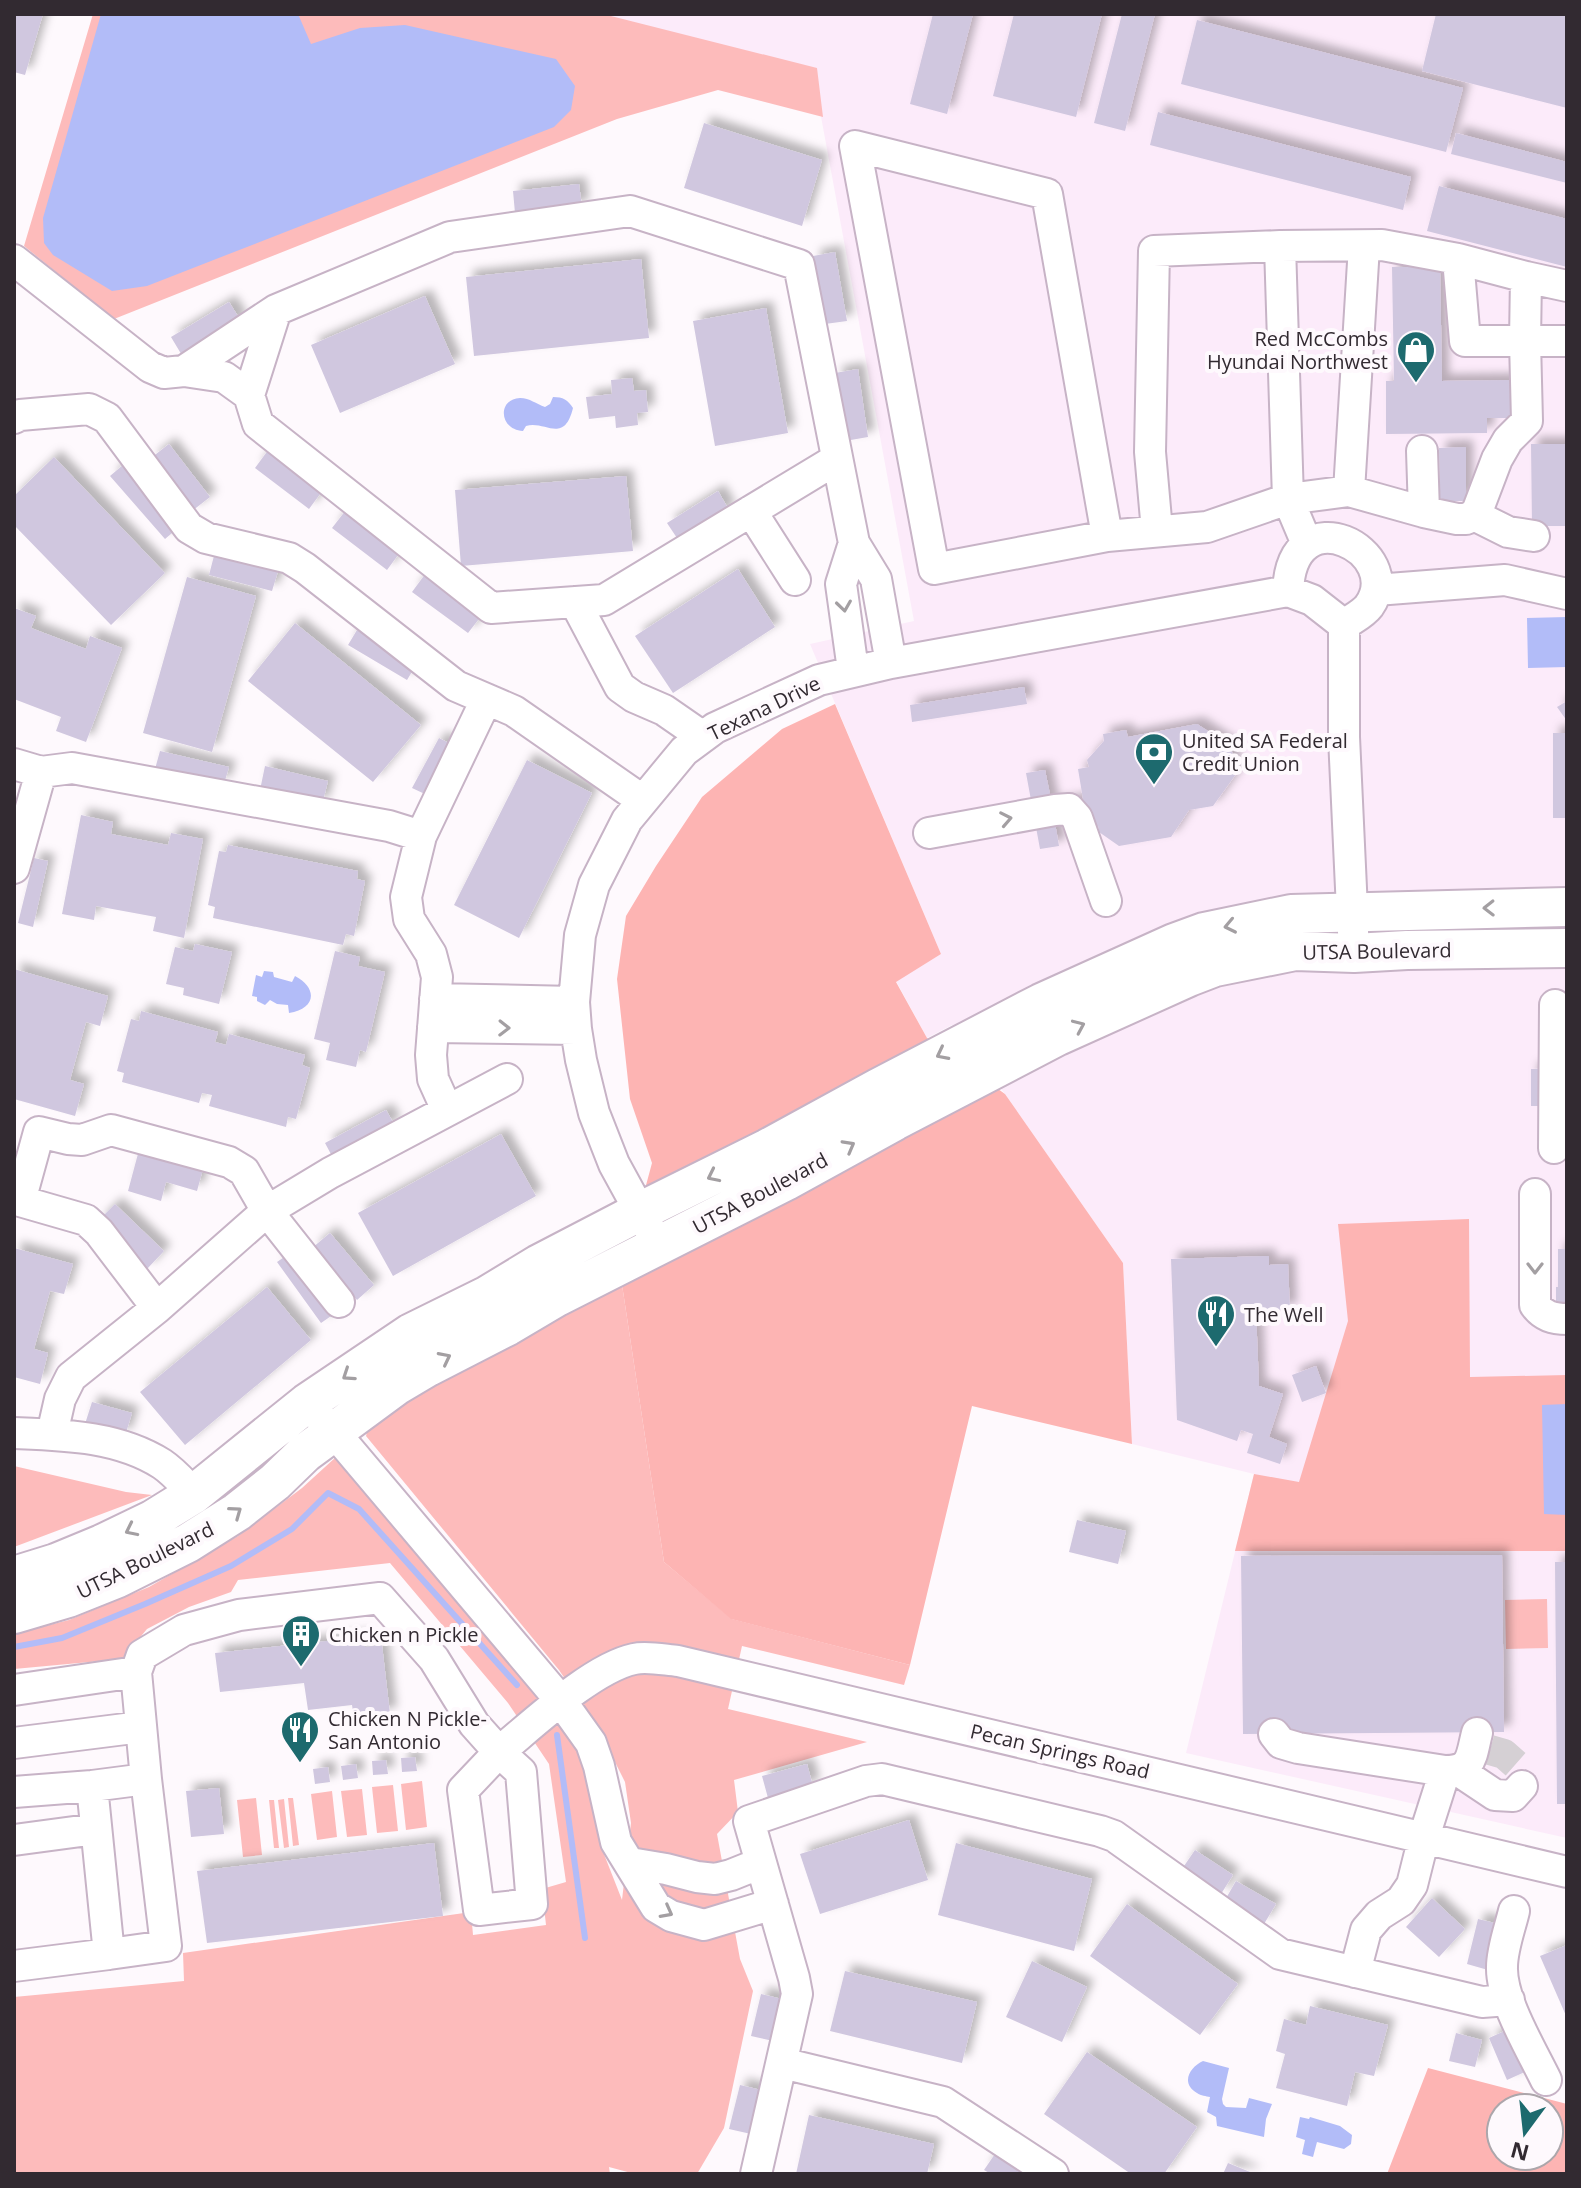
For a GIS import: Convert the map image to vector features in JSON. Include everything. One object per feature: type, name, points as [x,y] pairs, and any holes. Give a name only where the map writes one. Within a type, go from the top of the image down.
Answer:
[{"type":"main road","name":"UTSA Boulevard","points":[[14,1576],[56,1563],[152,1520],[194,1494],[307,1403],[411,1333],[1041,1003],[1174,943],[1204,932],[1291,914],[1567,907]]},
{"type":"main road","name":"UTSA Boulevard","points":[[14,1614],[68,1598],[118,1578],[200,1536],[275,1482],[305,1453],[396,1386],[428,1367],[1058,1036],[1189,977],[1215,967],[1295,951],[1354,953],[1567,948]]},
{"type":"street","points":[[1107,536],[1047,194],[855,146],[934,569],[1107,536],[1207,527],[1288,499],[1349,491],[1424,512],[1466,519],[1478,509],[1497,459],[1508,440],[1527,421],[1526,277]]},
{"type":"street","points":[[184,371],[276,310],[450,237],[630,211],[799,265],[854,543],[876,579],[891,663]]},
{"type":"street","points":[[1157,531],[1150,452],[1154,251],[1382,245],[1458,259],[1567,286]]},
{"type":"street","points":[[1280,246],[1288,499],[1307,544]]},
{"type":"street","points":[[1349,491],[1364,246]]},
{"type":"street","points":[[1458,259],[1465,341],[1567,341]]},
{"type":"street","points":[[14,260],[150,367],[164,373],[184,371],[224,377],[249,395]]},
{"type":"street","points":[[276,310],[249,395],[258,424],[491,608],[604,600],[837,459]]},
{"type":"street","points":[[14,418],[89,409],[107,418],[189,528],[206,538],[289,558],[456,686],[514,711],[642,800]]},
{"type":"street","points":[[1422,451],[1424,512]]},
{"type":"street","points":[[751,511],[795,580]]},
{"type":"street","points":[[1474,515],[1508,532],[1534,536]]},
{"type":"street","points":[[1323,537],[1343,539],[1360,550],[1376,570],[1376,590],[1368,607],[1344,625],[1312,600],[1288,591],[1288,573],[1294,558],[1307,544],[1323,537]]},
{"type":"street","points":[[853,670],[841,584],[854,543]]},
{"type":"street","points":[[1376,590],[1505,580],[1567,594]]},
{"type":"street","name":"Texana Drive","points":[[659,1245],[614,1164],[594,1113],[581,1060],[575,1016],[580,935],[594,885],[627,820],[684,751],[715,728],[770,700],[853,670],[1288,591]]},
{"type":"street","points":[[575,602],[620,687],[664,710],[703,737]]},
{"type":"street","points":[[1344,625],[1344,737],[1354,953]]},
{"type":"street","points":[[447,1110],[433,1079],[431,1055],[437,977],[431,954],[409,919],[406,897],[421,836],[486,700]]},
{"type":"street","points":[[14,868],[28,768],[72,768],[389,826],[421,836]]},
{"type":"street","points":[[929,833],[1069,809],[1077,818],[1106,901]]},
{"type":"street","points":[[1554,1148],[1555,1005]]},
{"type":"street","points":[[434,1013],[575,1016]]},
{"type":"street","points":[[980,1035],[997,1068]]},
{"type":"street","points":[[52,1434],[60,1399],[71,1377],[157,1308],[267,1211],[330,1173],[507,1079]]},
{"type":"street","points":[[157,1308],[99,1232],[86,1220],[20,1201],[19,1187],[39,1132],[82,1140],[111,1130],[229,1162],[244,1171],[267,1211],[339,1302]]},
{"type":"street","points":[[1535,1194],[1535,1305],[1541,1313],[1567,1319]]},
{"type":"street","points":[[307,1403],[561,1701],[591,1743],[616,1842],[656,1907],[671,1916],[704,1925],[773,1904]]},
{"type":"street","points":[[14,1433],[86,1437],[136,1450],[164,1465],[194,1494]]},
{"type":"street","points":[[14,1966],[166,1946],[136,1672],[142,1655],[184,1630],[239,1615],[380,1598],[434,1659],[474,1724],[499,1752]]},
{"type":"street","name":"Pecan Springs Road","points":[[499,1752],[521,1772],[532,1904],[479,1910],[463,1790],[499,1752],[561,1701],[603,1671],[635,1658],[678,1661],[1567,1872]]},
{"type":"street","points":[[14,1690],[136,1672]]},
{"type":"street","points":[[14,1743],[141,1727]]},
{"type":"street","points":[[1274,1734],[1281,1743],[1298,1748],[1469,1755]]},
{"type":"street","points":[[1355,1972],[1366,1930],[1379,1915],[1401,1901],[1412,1885],[1424,1837],[1469,1755]]},
{"type":"street","points":[[1469,1755],[1495,1795],[1513,1796],[1522,1786]]},
{"type":"street","points":[[14,1792],[146,1779]]},
{"type":"street","points":[[756,2174],[797,1994],[749,1821],[866,1781],[882,1779],[1114,1836],[1280,1954],[1482,2002],[1509,2000]]},
{"type":"street","points":[[92,1786],[109,1954]]},
{"type":"street","points":[[14,1840],[96,1829]]},
{"type":"street","points":[[630,1863],[715,1879],[761,1863]]},
{"type":"street","points":[[715,1879],[727,1919]]},
{"type":"street","points":[[1514,1911],[1502,1964],[1503,1984],[1546,2080]]},
{"type":"street","points":[[782,2063],[943,2102],[1053,2174]]},
{"type":"shaded area","points":[[93,14],[603,14],[817,68],[823,117],[718,90],[617,119],[114,319],[24,246]]},
{"type":"shaded area","points":[[538,14],[1567,14],[1567,1838],[1186,1753],[1254,1474],[1132,1444],[1123,1263],[1005,1094],[952,1025],[927,1038],[896,981],[941,954],[810,644],[914,621],[815,84]]},
{"type":"shaded area","points":[[835,704],[941,954],[896,982],[927,1038],[1005,1094],[1123,1263],[1132,1444],[972,1406],[910,1665],[731,1619],[664,1562],[621,1278],[652,1163],[630,1099],[617,979],[626,916],[702,797],[782,729]]},
{"type":"shaded area","points":[[1469,1219],[1470,1377],[1567,1375],[1567,1551],[1235,1551],[1254,1474],[1299,1482],[1348,1321],[1338,1224]]},
{"type":"shaded area","points":[[621,1278],[664,1562],[732,1619],[910,1665],[904,1685],[742,1646],[728,1709],[867,1742],[734,1780],[738,1812],[717,1834],[740,1959],[753,1991],[724,2128],[697,2174],[635,2174],[609,2167],[610,2174],[14,2174],[14,1997],[184,1981],[183,1953],[471,1912],[473,1935],[546,1925],[542,1889],[566,1882],[549,1764],[508,1703],[390,1563],[238,1580],[231,1592],[189,1607],[147,1629],[122,1659],[14,1669],[14,1634],[69,1620],[149,1587],[238,1536],[302,1488],[336,1457],[574,1741],[590,1776],[600,1844],[622,1900],[631,1823],[625,1782],[597,1726],[559,1670],[366,1436],[369,1425],[452,1369]]},
{"type":"shaded area","points":[[14,1466],[126,1492],[152,1495],[14,1547]]},
{"type":"shaded area","points":[[1547,1599],[1548,1648],[1506,1649],[1505,1600]]},
{"type":"shaded area","points":[[422,1781],[427,1827],[406,1830],[401,1784]]},
{"type":"shaded area","points":[[393,1785],[398,1831],[377,1833],[372,1787]]},
{"type":"shaded area","points":[[362,1789],[367,1835],[347,1837],[341,1791]]},
{"type":"shaded area","points":[[332,1791],[337,1837],[317,1840],[311,1794]]},
{"type":"shaded area","points":[[256,1798],[262,1855],[243,1857],[237,1800]]},
{"type":"shaded area","points":[[288,1798],[293,1798],[299,1845],[293,1846]]},
{"type":"shaded area","points":[[284,1799],[289,1847],[284,1848],[278,1800]]},
{"type":"shaded area","points":[[269,1800],[274,1800],[279,1848],[274,1848]]},
{"type":"shaded area","points":[[1428,2068],[1521,2092],[1485,2092],[1485,2172],[1565,2172],[1567,2104],[1567,2174],[1387,2174]]},
{"type":"water","points":[[101,14],[298,14],[311,44],[360,28],[405,25],[556,59],[575,86],[571,110],[554,127],[147,286],[112,291],[53,255],[44,243],[43,218]]},
{"type":"water","points":[[553,397],[565,400],[573,408],[565,426],[553,429],[533,425],[526,426],[523,431],[509,426],[505,420],[507,403],[513,400],[527,399],[545,407]]},
{"type":"water","points":[[1567,617],[1567,667],[1528,668],[1527,618]]},
{"type":"water","points":[[264,971],[292,982],[295,976],[303,981],[311,992],[309,1003],[289,1013],[288,1005],[270,1000],[265,1005],[257,1001],[257,997],[252,996],[256,975],[262,977]]},
{"type":"water","points":[[1567,1404],[1567,1515],[1544,1514],[1542,1405]]},
{"type":"water","points":[[1203,2061],[1229,2068],[1222,2099],[1226,2107],[1246,2108],[1249,2098],[1272,2104],[1264,2137],[1217,2126],[1216,2117],[1207,2112],[1210,2097],[1199,2094],[1189,2085],[1191,2071]]},
{"type":"water","points":[[1300,2117],[1340,2126],[1352,2135],[1351,2144],[1344,2149],[1317,2142],[1313,2157],[1302,2154],[1305,2140],[1296,2137]]},
{"type":"building","points":[[14,14],[43,14],[25,75],[14,72]]},
{"type":"building","points":[[933,14],[973,14],[947,114],[910,104]]},
{"type":"building","points":[[1014,14],[1102,14],[1076,117],[993,96]]},
{"type":"building","points":[[1122,14],[1155,14],[1125,131],[1094,123]]},
{"type":"building","points":[[1436,14],[1567,14],[1567,108],[1422,71]]},
{"type":"building","points":[[1197,20],[1463,88],[1446,152],[1181,84]]},
{"type":"building","points":[[1158,112],[1411,177],[1403,210],[1150,145]]},
{"type":"building","points":[[704,123],[822,160],[802,226],[684,188]]},
{"type":"building","points":[[1456,133],[1567,162],[1567,183],[1451,154]]},
{"type":"building","points":[[579,184],[582,207],[515,213],[513,191]]},
{"type":"building","points":[[1439,186],[1567,219],[1567,267],[1427,231]]},
{"type":"building","points":[[835,252],[847,321],[825,324],[813,256]]},
{"type":"building","points":[[641,259],[649,338],[474,356],[466,277]]},
{"type":"building","points":[[1392,267],[1440,267],[1442,381],[1515,380],[1516,418],[1487,418],[1487,433],[1386,434],[1386,381],[1394,381]]},
{"type":"building","points":[[425,296],[455,364],[340,413],[311,345]]},
{"type":"building","points":[[229,302],[241,321],[183,357],[171,337]]},
{"type":"building","points":[[766,308],[788,433],[715,446],[693,321]]},
{"type":"building","points":[[858,369],[868,437],[845,441],[835,373]]},
{"type":"building","points":[[632,378],[634,391],[646,390],[648,412],[637,413],[638,425],[616,428],[615,416],[589,419],[586,397],[612,394],[611,380]]},
{"type":"building","points":[[169,444],[210,497],[192,511],[151,458]]},
{"type":"building","points":[[1531,444],[1567,444],[1567,526],[1532,526]]},
{"type":"building","points":[[1466,447],[1466,501],[1440,501],[1439,448]]},
{"type":"building","points":[[269,449],[323,490],[309,509],[255,468]]},
{"type":"building","points":[[54,457],[165,573],[111,625],[14,525],[14,496]]},
{"type":"building","points":[[123,465],[178,528],[165,539],[110,476]]},
{"type":"building","points":[[626,476],[633,551],[461,566],[455,490]]},
{"type":"building","points":[[718,491],[729,510],[679,541],[667,523]]},
{"type":"building","points":[[346,510],[401,551],[387,570],[332,528]]},
{"type":"building","points":[[215,552],[279,568],[272,591],[209,575]]},
{"type":"building","points":[[738,569],[775,627],[673,693],[635,636]]},
{"type":"building","points":[[426,573],[482,615],[468,633],[412,592]]},
{"type":"building","points":[[187,577],[256,596],[212,752],[143,733]]},
{"type":"building","points":[[14,608],[36,616],[31,628],[86,649],[90,636],[122,648],[86,742],[56,731],[61,717],[14,699]]},
{"type":"building","points":[[295,623],[421,725],[373,782],[248,681]]},
{"type":"building","points":[[357,630],[416,665],[407,680],[348,645]]},
{"type":"building","points":[[1024,687],[1027,704],[912,722],[910,705]]},
{"type":"building","points":[[1567,701],[1567,721],[1557,707]]},
{"type":"building","name":"United SA Federal Credit Union","points":[[1197,724],[1231,746],[1236,774],[1213,806],[1189,810],[1171,837],[1119,846],[1099,832],[1098,826],[1089,828],[1055,823],[1059,846],[1040,849],[1026,773],[1045,770],[1052,804],[1083,799],[1078,769],[1089,767],[1087,760],[1104,741],[1103,734],[1126,730],[1128,737]]},
{"type":"building","points":[[1553,733],[1567,733],[1567,818],[1553,818]]},
{"type":"building","points":[[439,738],[453,745],[427,795],[412,788]]},
{"type":"building","points":[[160,751],[229,767],[224,784],[155,769]]},
{"type":"building","points":[[527,760],[592,793],[519,938],[454,905]]},
{"type":"building","points":[[265,766],[328,781],[322,805],[260,790]]},
{"type":"building","points":[[81,815],[113,822],[111,834],[168,845],[171,833],[203,839],[184,938],[153,931],[156,917],[96,906],[94,920],[62,914]]},
{"type":"building","points":[[228,845],[358,871],[357,879],[365,881],[354,936],[346,934],[343,945],[213,918],[215,907],[208,905],[219,851],[226,852]]},
{"type":"building","points":[[34,858],[48,861],[33,927],[18,923]]},
{"type":"building","points":[[195,944],[232,952],[219,1004],[183,995],[184,988],[166,984],[175,947],[193,951]]},
{"type":"building","points":[[335,951],[360,957],[358,966],[385,972],[366,1052],[360,1050],[356,1067],[326,1060],[330,1043],[314,1039]]},
{"type":"building","points":[[14,969],[108,996],[100,1026],[86,1022],[70,1080],[84,1084],[75,1116],[14,1099]]},
{"type":"building","points":[[141,1011],[218,1032],[215,1042],[226,1045],[229,1034],[305,1055],[302,1065],[310,1068],[296,1119],[288,1117],[286,1127],[209,1106],[212,1095],[202,1093],[199,1103],[122,1082],[124,1073],[117,1071],[131,1019],[139,1021]]},
{"type":"building","points":[[1567,1068],[1567,1106],[1531,1106],[1531,1069]]},
{"type":"building","points":[[386,1110],[394,1124],[333,1158],[325,1143]]},
{"type":"building","points":[[501,1134],[536,1196],[393,1276],[358,1213]]},
{"type":"building","points":[[139,1150],[203,1169],[197,1191],[166,1182],[161,1201],[128,1191]]},
{"type":"building","points":[[115,1204],[164,1251],[147,1269],[98,1221]]},
{"type":"building","points":[[330,1233],[374,1285],[357,1300],[312,1248]]},
{"type":"building","points":[[14,1248],[73,1264],[64,1294],[50,1291],[34,1349],[48,1353],[40,1384],[14,1377]]},
{"type":"building","points":[[1558,1249],[1567,1249],[1567,1306],[1556,1306]]},
{"type":"building","points":[[290,1253],[334,1314],[321,1323],[277,1262]]},
{"type":"building","name":"The Well","points":[[1269,1256],[1269,1265],[1288,1264],[1290,1310],[1256,1311],[1259,1386],[1283,1394],[1269,1437],[1287,1444],[1280,1464],[1247,1453],[1253,1434],[1241,1430],[1237,1441],[1177,1420],[1171,1259]]},
{"type":"building","points":[[267,1287],[311,1340],[185,1445],[140,1392]]},
{"type":"building","points":[[1316,1366],[1326,1393],[1302,1402],[1292,1375]]},
{"type":"building","points":[[92,1402],[132,1413],[125,1436],[85,1424]]},
{"type":"building","points":[[1077,1520],[1126,1531],[1118,1564],[1069,1552]]},
{"type":"building","points":[[1502,1555],[1504,1732],[1243,1734],[1241,1556]]},
{"type":"building","points":[[1555,1562],[1567,1562],[1567,1804],[1557,1804]]},
{"type":"building","name":"Chicken n Pickle","points":[[364,1637],[365,1647],[382,1645],[390,1714],[354,1718],[352,1705],[308,1710],[304,1683],[220,1692],[215,1653]]},
{"type":"building","points":[[415,1757],[417,1771],[402,1772],[401,1758]]},
{"type":"building","points":[[386,1760],[388,1774],[373,1775],[372,1761]]},
{"type":"building","points":[[356,1764],[358,1778],[343,1780],[341,1766]]},
{"type":"building","points":[[807,1764],[813,1786],[768,1798],[762,1776]]},
{"type":"building","points":[[328,1767],[330,1782],[315,1784],[313,1769]]},
{"type":"building","points":[[219,1788],[224,1834],[191,1837],[186,1791]]},
{"type":"building","points":[[909,1820],[928,1880],[820,1914],[800,1854]]},
{"type":"building","points":[[434,1843],[443,1916],[207,1943],[197,1871]]},
{"type":"building","points":[[956,1843],[1092,1879],[1074,1951],[938,1915]]},
{"type":"building","points":[[1195,1850],[1233,1875],[1221,1894],[1182,1869]]},
{"type":"building","points":[[1236,1881],[1276,1904],[1264,1924],[1225,1900]]},
{"type":"building","points":[[1432,1898],[1465,1929],[1439,1957],[1406,1927]]},
{"type":"building","points":[[1127,1904],[1238,1984],[1200,2035],[1090,1956]]},
{"type":"building","points":[[1478,1919],[1499,1924],[1488,1970],[1467,1964]]},
{"type":"building","points":[[1567,1945],[1567,2018],[1540,1956]]},
{"type":"building","points":[[1032,1961],[1087,1987],[1062,2042],[1006,2017]]},
{"type":"building","points":[[845,1971],[977,2002],[962,2063],[830,2031]]},
{"type":"building","points":[[761,1994],[782,1999],[773,2041],[751,2036]]},
{"type":"building","points":[[1310,2006],[1388,2025],[1374,2076],[1355,2072],[1347,2106],[1276,2088],[1285,2054],[1276,2051],[1284,2019],[1306,2025]]},
{"type":"building","points":[[1509,2029],[1527,2071],[1507,2080],[1489,2038]]},
{"type":"building","points":[[1456,2033],[1482,2040],[1475,2067],[1449,2061]]},
{"type":"building","points":[[1087,2052],[1197,2127],[1164,2174],[1131,2174],[1044,2114]]},
{"type":"building","points":[[740,2085],[761,2090],[751,2134],[729,2129]]},
{"type":"building","points":[[809,2115],[934,2144],[927,2174],[796,2174]]},
{"type":"building","points":[[997,2151],[1031,2174],[991,2174],[984,2170]]},
{"type":"building","points":[[1228,2163],[1255,2174],[1223,2174]]},
{"type":"waterway","points":[[14,1647],[62,1638],[231,1566],[292,1529],[328,1493],[359,1509],[517,1685]]},
{"type":"waterway","points":[[557,1735],[585,1938]]},
{"type":"tunnel","points":[[1490,1750],[1504,1754],[1520,1768],[1522,1786]]},
{"type":"place","name":"Red McCombs Hyundai Northwest","points":[[1416,384]]},
{"type":"place","name":"United SA Federal Credit Union","points":[[1154,786]]},
{"type":"place","name":"The Well","points":[[1216,1348]]},
{"type":"place","name":"Chicken n Pickle","points":[[301,1668]]},
{"type":"place","name":"Chicken N Pickle- San Antonio","points":[[300,1764]]}]
